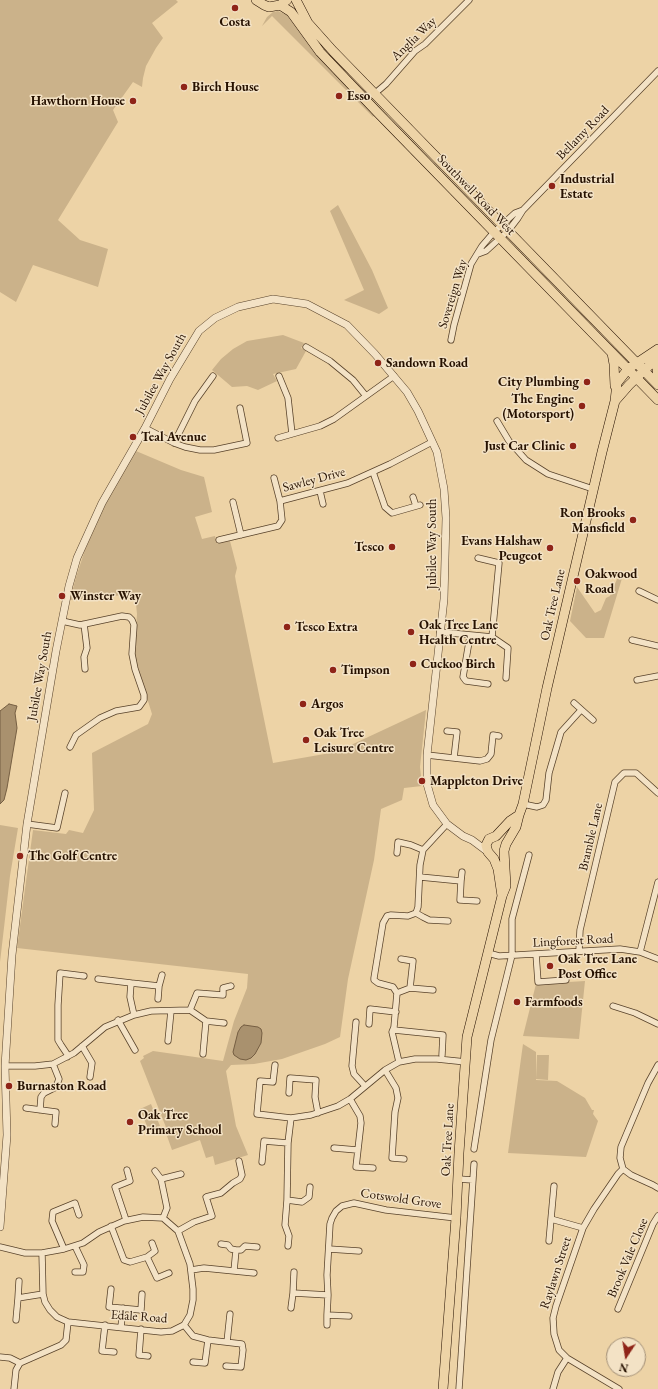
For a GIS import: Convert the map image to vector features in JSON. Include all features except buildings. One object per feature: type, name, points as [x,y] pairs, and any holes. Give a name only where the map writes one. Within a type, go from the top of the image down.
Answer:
[{"type":"main road","points":[[256,0],[269,7],[283,3]]},
{"type":"main road","name":"Southwell Road West","points":[[296,0],[308,23],[333,51],[594,320],[632,366]]},
{"type":"main road","name":"Southwell Road West","points":[[283,3],[320,52],[611,352],[632,366]]},
{"type":"main road","points":[[658,349],[632,366],[658,393]]},
{"type":"main road","points":[[611,352],[614,364],[616,388]]},
{"type":"main road","name":"Oak Tree Lane","points":[[615,401],[658,357]]},
{"type":"main road","points":[[658,363],[658,379]]},
{"type":"main road","name":"Oak Tree Lane","points":[[443,1389],[456,1218],[467,1037],[502,896],[506,886],[505,848],[516,827],[524,804],[547,688],[615,401],[616,388],[619,379],[632,366]]},
{"type":"main road","points":[[640,374],[658,384]]},
{"type":"main road","points":[[640,374],[658,400]]},
{"type":"main road","name":"Oak Tree Lane","points":[[502,896],[498,869],[486,845],[492,838],[502,832],[510,821],[519,815]]},
{"type":"main road","points":[[489,853],[499,855],[505,848],[501,838],[492,838]]},
{"type":"street","name":"Anglia Way","points":[[367,100],[386,84],[416,51],[470,0]]},
{"type":"street","name":"Bellamy Road","points":[[505,228],[518,218],[523,210],[658,71]]},
{"type":"street","name":"Sovereign Way","points":[[451,340],[471,264],[482,246],[505,228]]},
{"type":"street","name":"Jubilee Way South","points":[[0,1227],[7,1135],[5,1066],[12,955],[27,824],[69,586],[77,558],[102,503],[145,428],[170,379],[199,331],[215,318],[238,307],[273,299],[307,304],[347,325],[394,376],[407,392],[418,411],[437,452],[443,482],[446,518],[444,599],[428,755],[427,784],[429,795],[436,810],[447,824],[489,853]]},
{"type":"street","points":[[306,347],[330,361],[353,380],[366,396]]},
{"type":"street","points":[[174,443],[195,400],[213,376]]},
{"type":"street","points":[[280,376],[288,398],[292,434]]},
{"type":"street","points":[[278,438],[320,426],[334,419],[394,376]]},
{"type":"street","points":[[145,428],[174,443],[200,450],[214,450],[248,443],[240,408]]},
{"type":"street","points":[[497,421],[509,441],[526,460],[548,474],[593,489]]},
{"type":"street","name":"Sawley Drive","points":[[219,540],[278,526],[282,520],[280,501],[348,483],[432,442]]},
{"type":"street","points":[[373,472],[385,507],[392,513],[418,506],[413,497]]},
{"type":"street","points":[[274,478],[280,501]]},
{"type":"street","points":[[320,491],[323,504]]},
{"type":"street","points":[[233,502],[241,534]]},
{"type":"street","points":[[478,558],[499,563],[492,637]]},
{"type":"street","points":[[639,591],[658,600]]},
{"type":"street","points":[[62,621],[80,625],[122,616],[129,617],[134,625],[132,654],[135,669],[144,695],[144,700],[139,707],[116,711],[95,722],[76,735],[70,747]]},
{"type":"street","points":[[84,624],[87,648],[84,657],[85,669]]},
{"type":"street","points":[[440,632],[492,637],[508,648],[506,678]]},
{"type":"street","points":[[470,636],[464,677],[466,681],[488,684]]},
{"type":"street","points":[[635,643],[658,646]]},
{"type":"street","points":[[637,680],[658,676]]},
{"type":"street","points":[[574,703],[593,720]]},
{"type":"street","points":[[524,804],[536,807],[543,805],[546,800],[549,773],[561,732],[581,710]]},
{"type":"street","points":[[447,731],[457,732],[454,758]]},
{"type":"street","points":[[428,755],[480,761],[487,760],[491,754],[493,735],[499,736]]},
{"type":"street","name":"Bramble Lane","points":[[579,951],[580,930],[615,782],[624,772],[636,773],[658,793]]},
{"type":"street","points":[[27,824],[57,828],[65,793]]},
{"type":"street","points":[[416,913],[418,907],[424,850],[447,824]]},
{"type":"street","points":[[472,840],[492,838]]},
{"type":"street","points":[[397,853],[398,842],[424,850]]},
{"type":"street","name":"Oak Tree Lane","points":[[474,1149],[491,1040],[512,955],[512,919],[529,855]]},
{"type":"street","points":[[462,872],[460,900],[477,901]]},
{"type":"street","points":[[420,877],[461,881]]},
{"type":"street","points":[[640,952],[658,884]]},
{"type":"street","points":[[399,1062],[392,1032],[394,1030],[397,993],[393,988],[374,980],[383,922],[387,916],[408,916],[416,913],[430,920],[448,921]]},
{"type":"street","name":"Lingforest Road","points":[[488,953],[497,956],[620,949],[640,952],[658,959]]},
{"type":"street","points":[[536,954],[538,982],[566,980]]},
{"type":"street","points":[[401,959],[413,961],[410,988]]},
{"type":"street","points":[[67,1058],[68,1054],[58,1040],[60,973],[84,976]]},
{"type":"street","points":[[158,999],[159,986],[162,976]]},
{"type":"street","points":[[98,979],[159,986]]},
{"type":"street","points":[[131,983],[130,997],[134,1015]]},
{"type":"street","points":[[190,1010],[197,993],[223,995],[224,988],[231,986]]},
{"type":"street","points":[[397,993],[410,988],[433,990]]},
{"type":"street","points":[[614,1006],[635,1013],[658,1024]]},
{"type":"street","points":[[369,1024],[370,1009],[396,1012]]},
{"type":"street","points":[[5,1066],[35,1066],[53,1064],[67,1058],[99,1031],[118,1020],[151,1010],[190,1010],[206,1021],[224,1023]]},
{"type":"street","points":[[168,1041],[171,1011]]},
{"type":"street","points":[[118,1020],[136,1050]]},
{"type":"street","points":[[203,1054],[206,1021]]},
{"type":"street","points":[[356,1022],[352,1066],[354,1074],[365,1086]]},
{"type":"street","points":[[394,1030],[443,1035],[442,1055]]},
{"type":"street","points":[[82,1046],[92,1063],[90,1077]]},
{"type":"street","points":[[275,1065],[273,1082],[260,1081],[257,1114],[291,1118],[318,1113],[338,1106],[350,1099],[385,1070],[399,1062],[418,1059],[437,1059],[466,1062]]},
{"type":"street","points":[[40,1110],[41,1098],[44,1093],[56,1086],[59,1079],[53,1064]]},
{"type":"street","points":[[658,1065],[645,1090],[621,1147],[620,1158],[624,1169],[630,1175],[653,1184],[658,1188]]},
{"type":"street","points":[[385,1070],[396,1088],[398,1098],[395,1112],[392,1158],[404,1159]]},
{"type":"street","points":[[289,1093],[290,1078],[316,1080],[314,1097],[318,1113]]},
{"type":"street","points":[[350,1099],[360,1116],[361,1123],[356,1167],[373,1168]]},
{"type":"street","points":[[26,1108],[56,1112],[55,1124]]},
{"type":"street","points":[[288,1246],[289,1236],[285,1225],[288,1143],[291,1118]]},
{"type":"street","points":[[262,1162],[264,1141],[288,1143]]},
{"type":"street","points":[[334,1148],[357,1150]]},
{"type":"street","points":[[178,1232],[194,1222],[212,1216],[206,1197],[221,1193],[240,1179],[242,1175],[239,1161]]},
{"type":"street","name":"Oak Tree Lane","points":[[459,1389],[474,1164]]},
{"type":"street","name":"Raylawn Street","points":[[617,1389],[567,1358],[559,1350],[554,1334],[553,1318],[583,1228],[618,1174],[624,1169]]},
{"type":"street","points":[[126,1220],[115,1187],[130,1181],[127,1170]]},
{"type":"street","points":[[0,1248],[42,1253],[64,1249],[75,1246],[111,1226],[126,1220],[143,1217],[163,1218],[167,1208],[161,1179],[155,1171]]},
{"type":"street","points":[[161,1179],[181,1174]]},
{"type":"street","points":[[458,1179],[473,1180]]},
{"type":"street","points":[[287,1200],[302,1202],[309,1197],[310,1186]]},
{"type":"street","points":[[549,1240],[554,1186]]},
{"type":"street","points":[[64,1249],[52,1221],[53,1212],[75,1203],[79,1215]]},
{"type":"street","name":"Cotswold Grove","points":[[327,1325],[329,1233],[332,1218],[336,1211],[342,1206],[354,1204],[386,1210],[456,1218]]},
{"type":"street","name":"Brook Vale Close","points":[[618,1309],[653,1224],[658,1216]]},
{"type":"street","name":"Edale Road","points":[[42,1253],[43,1294],[45,1302],[57,1317],[68,1322],[161,1332],[172,1331],[184,1325],[190,1315],[193,1300],[191,1270],[178,1232],[163,1218]]},
{"type":"street","points":[[551,1218],[583,1228]]},
{"type":"street","points":[[111,1226],[124,1260],[130,1262],[147,1257],[156,1251],[152,1243]]},
{"type":"street","points":[[221,1244],[236,1250],[241,1250],[245,1246],[257,1247]]},
{"type":"street","points":[[75,1246],[84,1264],[83,1272],[75,1272]]},
{"type":"street","points":[[329,1249],[359,1251]]},
{"type":"street","points":[[234,1271],[236,1250]]},
{"type":"street","points":[[147,1257],[157,1278],[169,1273]]},
{"type":"street","points":[[191,1270],[204,1268],[254,1273]]},
{"type":"street","points":[[291,1308],[294,1272]]},
{"type":"street","points":[[16,1320],[19,1281]]},
{"type":"street","points":[[110,1289],[109,1307],[141,1310],[142,1294]]},
{"type":"street","points":[[293,1293],[328,1296]]},
{"type":"street","points":[[18,1298],[43,1294]]},
{"type":"street","points":[[122,1327],[123,1308]]},
{"type":"street","points":[[227,1342],[230,1314]]},
{"type":"street","points":[[327,1315],[349,1316]]},
{"type":"street","points":[[14,1389],[16,1370],[20,1363],[60,1345],[66,1340],[68,1322]]},
{"type":"street","points":[[105,1325],[102,1351],[114,1352]]},
{"type":"street","points":[[184,1325],[193,1336],[208,1340],[242,1344],[243,1350],[241,1368],[226,1366]]},
{"type":"street","points":[[141,1330],[139,1355],[148,1356]]},
{"type":"street","points":[[193,1362],[205,1363],[208,1340]]},
{"type":"street","points":[[0,1357],[10,1358],[20,1363]]},
{"type":"street","points":[[553,1389],[558,1372],[567,1358]]},
{"type":"shaded area","points":[[0,0],[176,0],[178,2],[152,23],[163,38],[146,66],[142,87],[133,82],[113,110],[118,122],[58,220],[80,240],[108,249],[98,287],[33,265],[16,302],[0,292]]},
{"type":"shaded area","points":[[278,11],[289,16],[318,54],[375,114],[373,117],[272,16],[262,26],[267,17],[273,12]]},
{"type":"shaded area","points":[[338,205],[372,270],[388,308],[379,314],[344,300],[364,290],[330,211]]},
{"type":"shaded area","points":[[283,335],[304,343],[301,348],[306,351],[296,369],[273,374],[277,381],[258,390],[247,386],[232,387],[212,370],[221,359],[233,349],[247,341]]},
{"type":"shaded area","points":[[136,451],[181,470],[204,477],[212,512],[195,517],[202,539],[215,536],[217,544],[230,541],[237,568],[235,576],[236,582],[273,763],[336,752],[426,710],[420,767],[422,786],[404,788],[402,800],[381,809],[374,860],[348,979],[340,1037],[325,1044],[282,1059],[254,1064],[231,1065],[226,1071],[236,1126],[248,1155],[215,1165],[213,1156],[206,1158],[200,1140],[172,1150],[167,1136],[169,1135],[140,1061],[144,1058],[143,1056],[153,1051],[223,1061],[234,1021],[247,988],[248,974],[17,948],[33,830],[66,834],[69,830],[83,833],[94,810],[92,753],[148,724],[152,714],[134,656],[137,614],[135,594],[70,600],[85,550],[106,502]]},
{"type":"shaded area","points":[[623,575],[604,638],[586,638],[570,621],[577,587],[595,613],[601,610],[606,598],[610,596],[617,579]]},
{"type":"shaded area","points":[[9,704],[17,706],[15,713],[17,728],[7,788],[4,800],[0,804],[0,711]]},
{"type":"shaded area","points":[[0,825],[18,828],[10,876],[0,962]]},
{"type":"shaded area","points":[[585,981],[579,1039],[523,1036],[536,984]]},
{"type":"shaded area","points":[[244,1025],[258,1027],[261,1029],[262,1033],[261,1043],[255,1054],[246,1060],[240,1059],[234,1055],[233,1052],[238,1032]]},
{"type":"shaded area","points":[[523,1044],[536,1052],[536,1080],[557,1081],[585,1098],[592,1110],[594,1110],[593,1114],[598,1121],[586,1157],[508,1153]]},
{"type":"shaded area","points":[[537,1055],[549,1055],[548,1080],[536,1079]]},
{"type":"shaded area","points":[[151,1104],[160,1126],[149,1131],[140,1109]]},
{"type":"place","name":"Costa","points":[[235,8]]},
{"type":"place","name":"Birch House","points":[[184,87]]},
{"type":"place","name":"Esso","points":[[339,96]]},
{"type":"place","name":"Hawthorn House","points":[[133,101]]},
{"type":"place","name":"Industrial Estate","points":[[552,186]]},
{"type":"place","name":"Sandown Road","points":[[378,363]]},
{"type":"place","name":"City Plumbing","points":[[587,382]]},
{"type":"place","name":"The Engine (Motorsport)","points":[[582,406]]},
{"type":"place","name":"Teal Avenue","points":[[133,437]]},
{"type":"place","name":"Just Car Clinic","points":[[573,446]]},
{"type":"place","name":"Ron Brooks Mansfield","points":[[633,520]]},
{"type":"place","name":"Tesco","points":[[392,547]]},
{"type":"place","name":"Evans Halshaw Peugeot","points":[[550,548]]},
{"type":"place","name":"Oakwood Road","points":[[577,581]]},
{"type":"place","name":"Winster Way","points":[[62,596]]},
{"type":"place","name":"Tesco Extra","points":[[287,627]]},
{"type":"place","name":"Oak Tree Lane Health Centre","points":[[411,632]]},
{"type":"place","name":"Cuckoo Birch","points":[[413,664]]},
{"type":"place","name":"Timpson","points":[[333,670]]},
{"type":"place","name":"Argos","points":[[303,704]]},
{"type":"place","name":"Oak Tree Leisure Centre","points":[[306,740]]},
{"type":"place","name":"Mappleton Drive","points":[[422,781]]},
{"type":"place","name":"The Golf Centre","points":[[20,856]]},
{"type":"place","name":"Oak Tree Lane Post Office","points":[[550,966]]},
{"type":"place","name":"Farmfoods","points":[[517,1002]]},
{"type":"place","name":"Burnaston Road","points":[[9,1086]]},
{"type":"place","name":"Oak Tree Primary School","points":[[130,1122]]}]
